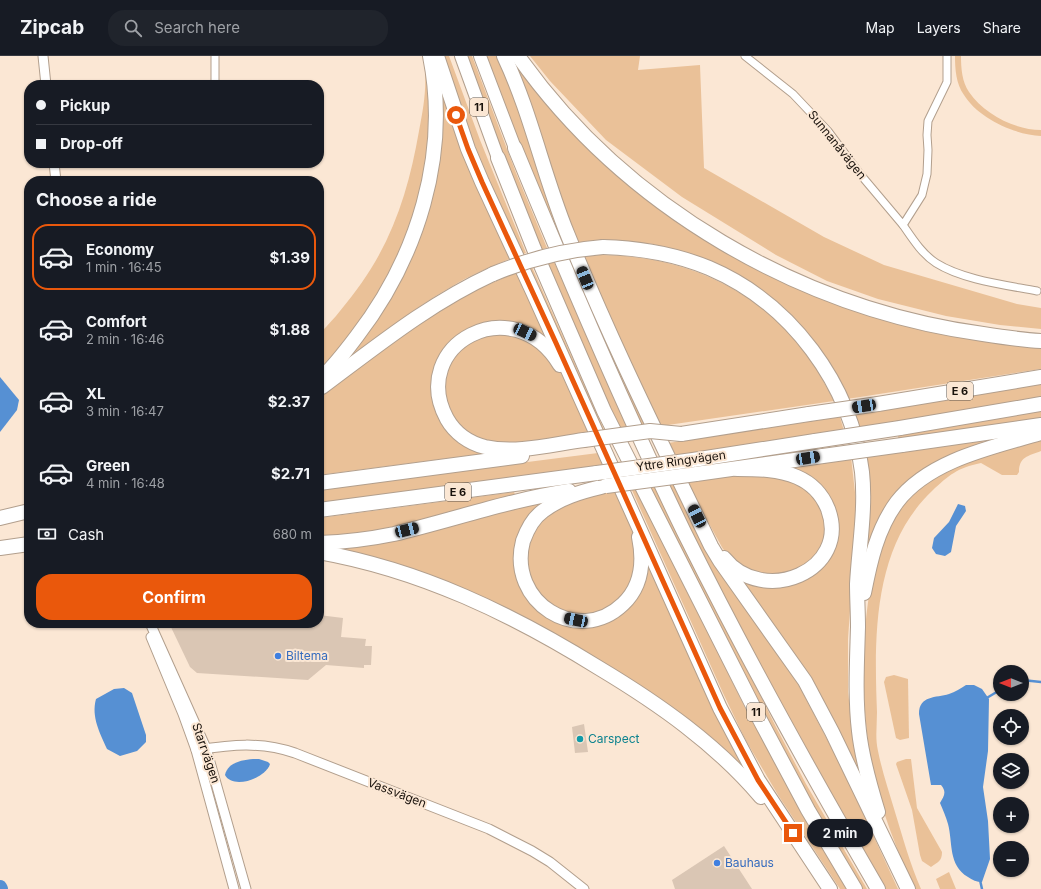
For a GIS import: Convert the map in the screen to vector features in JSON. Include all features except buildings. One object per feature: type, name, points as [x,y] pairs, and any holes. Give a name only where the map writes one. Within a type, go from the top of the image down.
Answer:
[{"type":"highway","points":[[324,374],[352,343],[376,310],[414,236],[426,194],[435,148],[435,103],[430,56]]},
{"type":"highway","points":[[437,56],[471,156],[590,420],[608,484],[662,577],[704,673],[737,742],[758,780],[830,889]]},
{"type":"highway","points":[[504,56],[530,120],[566,231],[625,369],[720,561],[805,681],[890,849],[908,889]]},
{"type":"highway","points":[[518,56],[566,115],[620,168],[678,213],[741,253],[812,287],[884,313],[928,325],[966,332],[1041,341]]},
{"type":"highway","name":"11","points":[[515,148],[622,399],[684,531],[754,668],[878,889]]},
{"type":"highway","name":"11","points":[[498,158],[534,248],[604,411],[759,718],[808,810],[855,889]]},
{"type":"highway","points":[[324,385],[417,316],[469,285],[511,266],[552,254],[580,249],[603,247],[623,248],[666,254],[709,268],[728,277],[755,294],[778,312],[808,343],[842,398],[856,444],[862,472],[863,492],[857,585],[858,625],[856,672],[859,733],[870,785],[890,849]]},
{"type":"highway","points":[[585,444],[504,449],[484,447],[471,442],[458,432],[449,422],[442,409],[439,392],[439,376],[443,363],[459,342],[472,333],[486,328],[499,327],[513,328],[525,332],[536,337],[557,359],[590,420]]},
{"type":"highway","name":"E 6","points":[[324,482],[585,444],[681,434],[1041,377]]},
{"type":"highway","name":"Yttre Ringvägen","points":[[324,509],[693,460],[900,428],[1041,404]]},
{"type":"highway","points":[[324,543],[350,541],[394,534],[519,500],[608,484],[737,469],[1041,425]]},
{"type":"highway","points":[[858,625],[873,552],[880,533],[898,502],[912,487],[948,464],[974,453],[1041,433]]},
{"type":"highway","points":[[697,516],[726,560],[736,570],[753,578],[763,581],[779,581],[799,576],[811,569],[821,558],[828,546],[832,530],[830,514],[825,501],[818,492],[808,482],[796,476],[779,472],[737,469]]},
{"type":"highway","points":[[608,484],[639,536],[642,553],[642,570],[630,596],[618,609],[602,618],[585,621],[564,618],[552,613],[541,605],[526,586],[520,566],[525,535],[541,512],[553,504],[568,496],[608,484]]},
{"type":"highway","points":[[0,518],[24,512]]},
{"type":"highway","points":[[0,518],[24,516]]},
{"type":"highway","points":[[0,549],[24,545]]},
{"type":"highway","points":[[0,549],[24,548]]},
{"type":"highway","points":[[324,553],[378,565],[413,576],[496,609],[544,635],[646,697],[684,723],[734,767],[748,782],[778,819],[825,889]]},
{"type":"main road","name":"11","points":[[461,56],[498,158]]},
{"type":"main road","name":"11","points":[[480,56],[515,148]]},
{"type":"street","points":[[43,56],[45,80]]},
{"type":"street","points":[[215,56],[215,80]]},
{"type":"street","name":"Sunnanåvägen","points":[[745,56],[793,94],[828,131],[860,174],[924,252],[935,262],[946,269],[991,282],[1037,291]]},
{"type":"street","points":[[903,225],[922,195],[927,174],[928,121],[946,82],[947,56]]},
{"type":"street","name":"Starrvägen","points":[[147,628],[183,714],[196,750],[234,889]]},
{"type":"street","name":"Starrvägen","points":[[152,628],[206,748],[246,889]]},
{"type":"street","name":"Vassvägen","points":[[196,750],[250,744],[273,746],[295,753],[490,829],[550,862],[584,889]]},
{"type":"street","points":[[213,814],[224,811]]},
{"type":"shaded area","points":[[423,56],[426,56],[431,102],[427,170],[402,252],[362,320],[324,368],[324,329],[352,296],[371,269],[391,231],[403,198],[412,165],[424,103]]},
{"type":"shaded area","points":[[441,56],[449,56],[480,140],[526,253],[520,255],[485,180]]},
{"type":"shaded area","points":[[464,56],[472,56],[516,173],[547,248],[539,250]]},
{"type":"shaded area","points":[[485,56],[499,56],[566,244],[562,245],[520,146]]},
{"type":"shaded area","points":[[511,56],[584,141],[793,285],[1041,345],[1041,369],[847,399],[774,301],[745,280],[725,268],[693,255],[653,244],[611,240],[575,243]]},
{"type":"shaded area","points":[[530,56],[640,56],[638,70],[700,65],[704,168],[824,237],[884,265],[1017,304],[1041,308],[1041,329],[1000,325],[946,316],[878,299],[827,281],[776,255],[682,197],[606,140],[550,81]]},
{"type":"shaded area","points":[[955,56],[961,56],[963,79],[969,92],[975,100],[992,114],[1011,124],[1041,130],[1041,136],[1009,129],[978,111],[961,91],[956,71]]},
{"type":"shaded area","points":[[437,67],[512,258],[481,271],[435,296],[390,327],[333,372],[419,232]]},
{"type":"shaded area","points":[[600,255],[660,261],[689,269],[717,280],[743,295],[767,312],[789,332],[812,361],[834,401],[661,426],[580,257]]},
{"type":"shaded area","points":[[573,258],[649,428],[643,429],[567,259]]},
{"type":"shaded area","points":[[554,262],[630,431],[620,432],[545,264]]},
{"type":"shaded area","points":[[532,267],[606,434],[602,435],[526,269]]},
{"type":"shaded area","points":[[519,271],[555,349],[518,326],[449,347],[439,412],[489,453],[324,474],[324,390],[458,298]]},
{"type":"shaded area","points":[[502,331],[534,342],[560,371],[591,436],[508,446],[477,439],[457,425],[443,391],[447,368],[463,345]]},
{"type":"shaded area","points":[[1041,382],[1041,398],[857,429],[853,415]]},
{"type":"shaded area","points":[[1041,411],[1041,421],[899,442],[898,436]]},
{"type":"shaded area","points":[[840,417],[844,431],[674,456],[668,443]]},
{"type":"shaded area","points":[[1033,429],[910,485],[867,563],[869,494],[865,453]]},
{"type":"shaded area","points":[[1041,437],[1041,451],[1028,456],[1023,460],[1017,475],[1002,475],[981,463],[959,470],[943,481],[913,513],[898,538],[888,565],[881,594],[876,653],[877,746],[888,789],[910,861],[921,889],[914,889],[884,813],[875,782],[867,737],[864,670],[865,634],[875,566],[885,535],[898,509],[921,484],[934,475],[963,462]]},
{"type":"shaded area","points":[[598,453],[604,466],[324,503],[324,488]]},
{"type":"shaded area","points":[[851,457],[857,510],[848,639],[848,692],[852,726],[864,783],[738,575],[804,580],[824,566],[836,543],[838,528],[836,510],[831,499],[825,491],[775,467]]},
{"type":"shaded area","points":[[749,474],[790,478],[816,496],[827,524],[821,550],[810,564],[776,576],[744,569],[723,549],[686,482]]},
{"type":"shaded area","points":[[674,484],[795,678],[843,770],[898,889],[883,889],[827,789],[772,689],[694,536],[669,485]]},
{"type":"shaded area","points":[[656,486],[776,727],[806,784],[867,889],[857,889],[798,785],[647,487]]},
{"type":"shaded area","points":[[631,488],[637,488],[749,716],[847,889],[840,889],[778,795],[745,739]]},
{"type":"shaded area","points":[[615,491],[632,529],[637,547],[633,582],[618,603],[590,615],[560,612],[530,585],[525,556],[534,528],[554,508],[599,493]]},
{"type":"shaded area","points":[[514,492],[516,497],[393,530],[324,538],[324,517]]},
{"type":"shaded area","points":[[550,502],[516,564],[563,622],[619,612],[645,548],[752,776],[538,626],[324,550],[324,547],[497,509]]},
{"type":"shaded area","points":[[894,675],[908,679],[909,738],[900,740],[896,738],[884,682],[886,677]]},
{"type":"shaded area","points":[[911,759],[917,808],[942,852],[938,862],[931,867],[922,861],[912,810],[896,764],[897,762]]},
{"type":"shaded area","points":[[949,872],[956,889],[940,889],[936,879]]},
{"type":"water","points":[[0,377],[19,400],[17,410],[0,432]]},
{"type":"water","points":[[958,504],[965,506],[966,511],[956,526],[951,552],[945,556],[936,554],[932,548],[934,538],[949,522]]},
{"type":"water","points":[[966,685],[974,685],[982,689],[989,699],[988,751],[983,787],[988,821],[990,859],[982,882],[973,880],[962,872],[954,860],[948,824],[940,803],[944,796],[944,790],[941,785],[931,785],[919,714],[922,703],[925,700],[951,693]]},
{"type":"water","points":[[124,688],[132,693],[146,735],[146,742],[137,751],[120,756],[107,749],[95,719],[95,706],[96,699],[114,689]]},
{"type":"water","points":[[259,759],[270,764],[262,774],[256,778],[242,782],[235,782],[225,775],[230,767],[238,762],[243,760]]},
{"type":"waterway","points":[[1029,681],[1041,682]]},
{"type":"waterway","points":[[985,699],[993,694]]},
{"type":"waterway","points":[[980,880],[982,889]]},
{"type":"place","name":"Biltema","points":[[278,656]]},
{"type":"place","name":"Carspect","points":[[580,739]]},
{"type":"place","name":"Bauhaus","points":[[717,863]]},
{"type":"route","points":[[456,115],[482,182],[731,731],[758,780],[793,833]]}]
